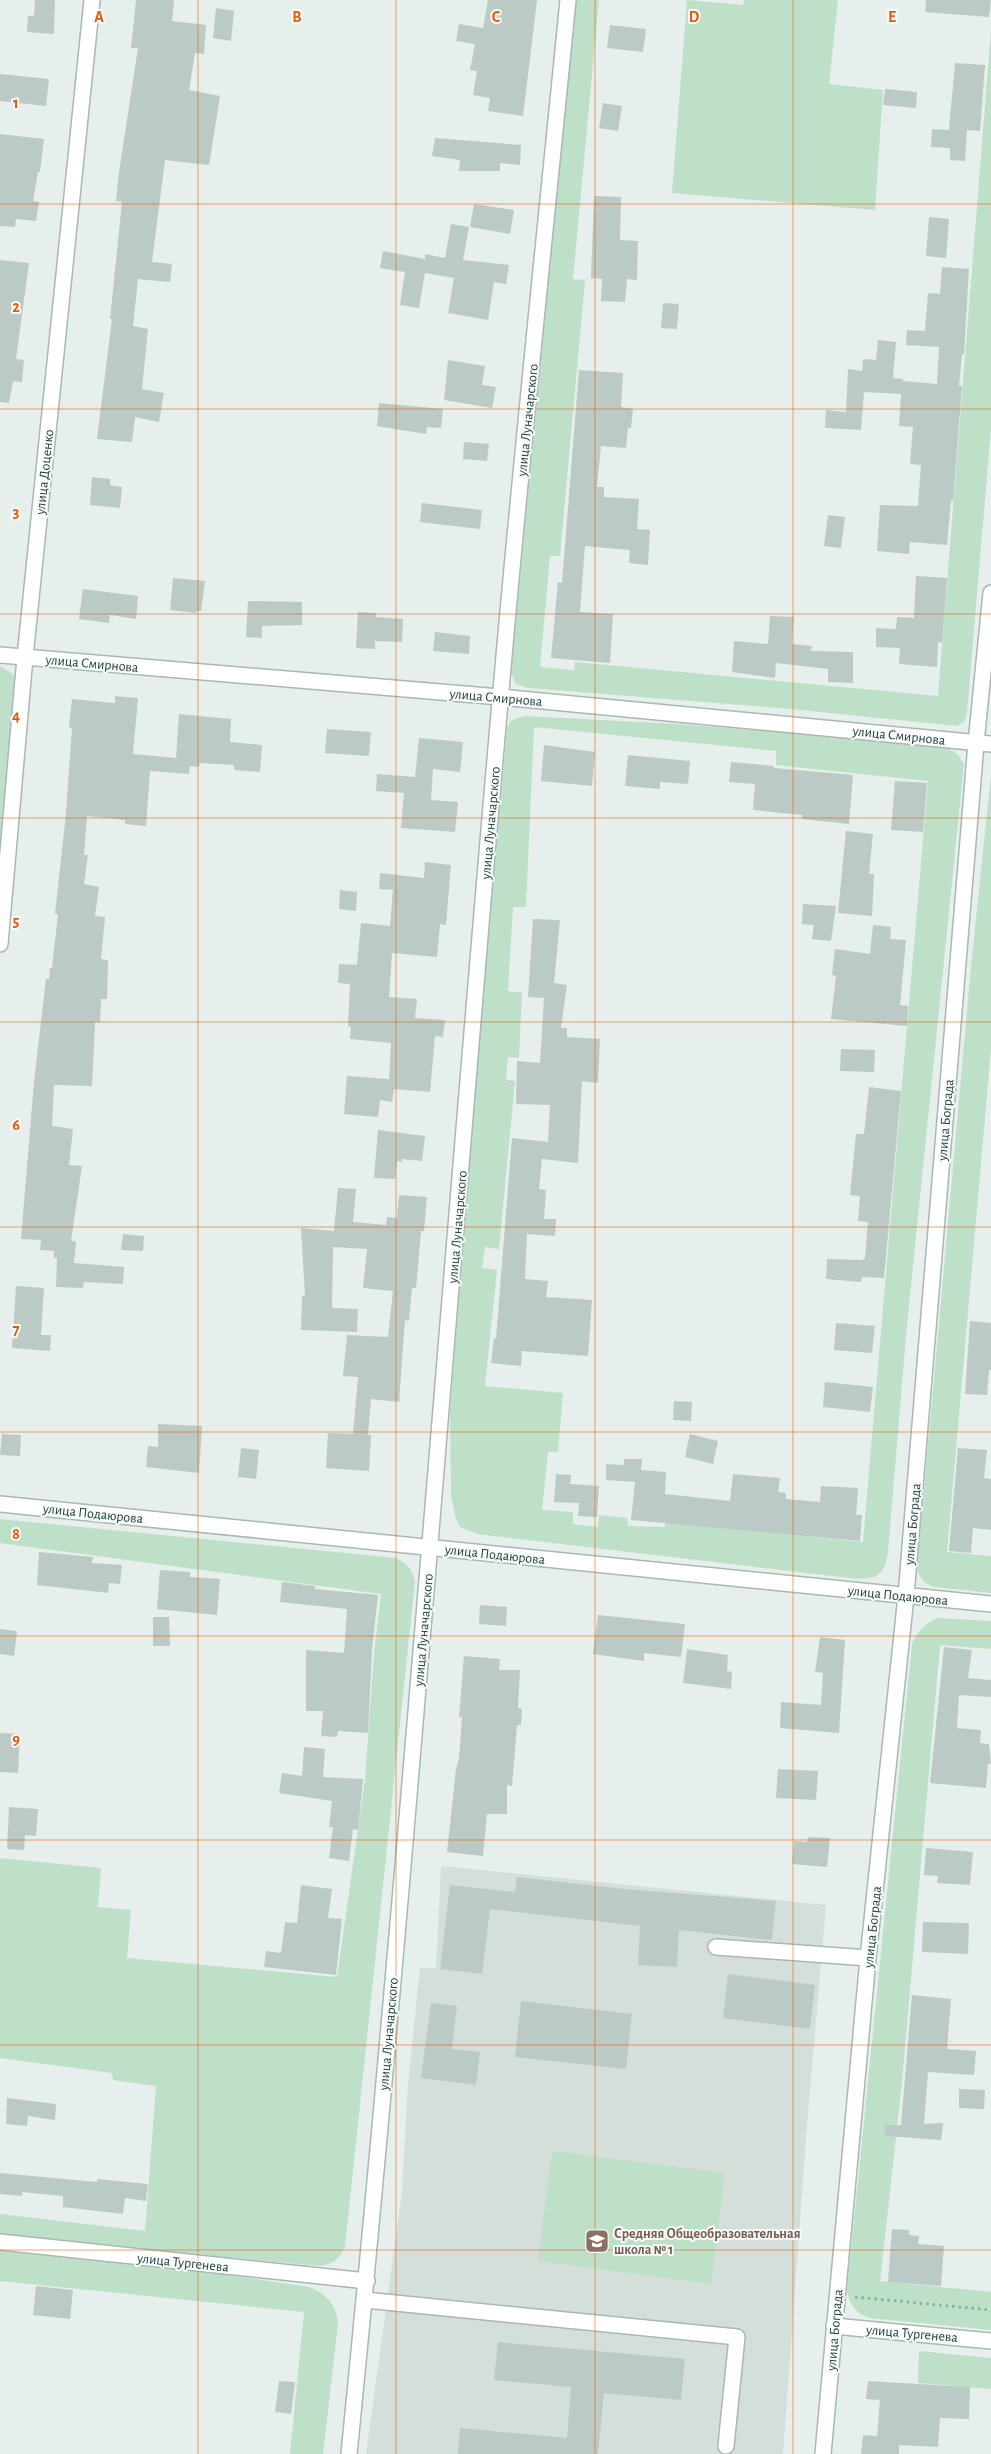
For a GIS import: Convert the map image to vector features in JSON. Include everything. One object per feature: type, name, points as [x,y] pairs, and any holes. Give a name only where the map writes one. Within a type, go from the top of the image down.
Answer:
[{"type":"street","name":"улица Доценко","points":[[0,944],[25,657],[92,0]]},
{"type":"street","name":"улица Луначарского","points":[[349,2454],[367,2281],[431,1548],[500,697],[568,0]]},
{"type":"street","name":"улица Бограда","points":[[823,2454],[868,1958],[906,1596],[984,743],[991,593]]},
{"type":"street","name":"улица Смирнова","points":[[0,655],[500,697],[984,743]]},
{"type":"street","name":"улица Подаюрова","points":[[0,1504],[991,1604]]},
{"type":"street","points":[[716,1947],[868,1958]]},
{"type":"street","name":"улица Тургенева","points":[[0,2242],[367,2281]]},
{"type":"street","points":[[364,2300],[737,2337],[726,2446]]},
{"type":"street","name":"улица Тургенева","points":[[834,2326],[991,2341]]},
{"type":"path","points":[[837,2295],[991,2310]]},
{"type":"shaded area","name":"Средняя Общеобразовательная школа № 1","points":[[441,1866],[826,1905],[807,2125],[783,2454],[366,2454],[402,2192],[408,2084],[420,1967],[436,1969]]},
{"type":"green space","points":[[575,0],[599,0],[573,279],[585,280],[560,556],[550,556],[540,667],[574,670],[575,662],[938,696],[991,30],[991,428],[967,713],[964,722],[957,726],[791,709],[528,688],[516,684],[511,673]]},
{"type":"green space","points":[[687,0],[743,5],[744,0],[838,0],[829,84],[883,90],[875,210],[672,193]]},
{"type":"green space","points":[[0,666],[13,674],[16,684],[0,861]]},
{"type":"green space","points":[[524,716],[677,724],[925,744],[953,751],[961,758],[964,764],[906,1335],[888,1552],[884,1568],[874,1577],[860,1579],[477,1534],[460,1527],[456,1519],[451,1496],[450,1413],[467,1184],[507,727],[512,720]],"holes":[[[534,727],[776,751],[776,765],[928,781],[863,1542],[665,1522],[665,1527],[628,1526],[627,1518],[599,1515],[598,1527],[573,1524],[573,1512],[542,1510],[548,1452],[558,1452],[563,1393],[485,1386],[497,1270],[482,1268],[485,1247],[499,1249],[515,1081],[506,1080],[508,1057],[519,1058],[522,993],[508,991],[513,907],[526,907]]]},
{"type":"green space","points":[[991,775],[991,1049],[947,1552],[991,1556],[991,1593],[934,1587],[922,1580],[917,1567],[971,967]]},
{"type":"green space","points":[[0,1519],[396,1558],[406,1564],[412,1573],[415,1581],[345,2247],[340,2256],[331,2263],[318,2266],[0,2235],[0,2214],[145,2231],[156,2086],[113,2080],[112,2073],[0,2058],[0,1858],[101,1868],[98,1907],[131,1910],[127,1958],[337,1977],[365,1779],[374,1655],[381,1594],[0,1543]]},
{"type":"green space","points":[[938,1618],[991,1621],[991,1649],[940,1645],[902,2082],[880,2281],[991,2292],[991,2330],[869,2318],[854,2307],[849,2300],[847,2290],[912,1644],[922,1628]]},
{"type":"green space","points":[[552,2151],[725,2173],[711,2284],[538,2261]]},
{"type":"green space","points":[[0,2251],[162,2265],[309,2287],[321,2293],[333,2306],[338,2324],[323,2454],[290,2454],[304,2312],[0,2281]]},
{"type":"green space","points":[[919,2351],[991,2358],[991,2389],[918,2383]]},
{"type":"building","points":[[35,0],[55,0],[54,34],[27,32],[28,16],[34,16]]},
{"type":"building","points":[[136,0],[174,0],[172,21],[206,25],[204,54],[195,53],[189,90],[220,96],[209,165],[165,160],[152,262],[172,264],[170,282],[138,279],[133,326],[148,329],[142,389],[164,393],[159,422],[135,417],[132,442],[97,439],[112,319],[110,319],[122,202],[116,201],[119,172],[138,48],[131,48]]},
{"type":"building","points":[[488,0],[537,0],[523,116],[488,111],[490,98],[473,95],[477,71],[470,70],[475,44],[456,41],[459,24],[483,28]]},
{"type":"building","points":[[926,0],[991,0],[989,17],[925,12]]},
{"type":"building","points":[[216,8],[234,11],[231,41],[213,38]]},
{"type":"building","points":[[610,25],[646,29],[643,52],[607,48]]},
{"type":"building","points":[[955,63],[985,65],[980,131],[967,130],[965,161],[950,160],[950,148],[931,147],[932,129],[949,130]]},
{"type":"building","points":[[0,74],[49,79],[46,106],[0,101]]},
{"type":"building","points":[[885,89],[917,92],[916,108],[883,105]]},
{"type":"building","points":[[603,103],[622,106],[618,131],[599,128]]},
{"type":"building","points":[[0,134],[44,139],[40,172],[38,172],[33,201],[39,202],[36,221],[16,219],[15,227],[0,226]]},
{"type":"building","points":[[435,138],[521,145],[520,165],[500,163],[500,171],[459,171],[460,160],[432,156]]},
{"type":"building","points":[[594,196],[621,197],[620,240],[638,241],[637,280],[627,279],[625,302],[601,301],[602,279],[591,278]]},
{"type":"building","points":[[474,204],[514,210],[510,234],[470,227]]},
{"type":"building","points":[[929,217],[949,219],[946,258],[926,256]]},
{"type":"building","points":[[451,224],[469,227],[463,260],[509,265],[506,284],[494,282],[488,320],[448,313],[454,278],[425,273],[419,308],[400,305],[405,272],[380,268],[383,251],[425,259],[425,254],[445,258]]},
{"type":"building","points":[[0,260],[29,263],[16,359],[24,360],[22,382],[13,381],[9,403],[0,402]]},
{"type":"building","points":[[942,267],[969,269],[964,354],[962,354],[959,386],[962,386],[953,501],[951,500],[947,545],[910,542],[909,554],[877,551],[880,505],[918,506],[921,465],[910,464],[913,427],[899,426],[901,394],[864,392],[861,430],[825,428],[826,410],[846,412],[848,369],[862,371],[863,359],[876,360],[878,340],[896,342],[893,378],[903,379],[903,381],[937,384],[939,347],[906,345],[907,330],[925,331],[928,293],[940,294]]},
{"type":"building","points":[[663,303],[679,304],[677,329],[661,328]]},
{"type":"building","points":[[448,360],[485,366],[482,385],[496,387],[492,408],[444,400]]},
{"type":"building","points":[[579,370],[623,373],[621,407],[633,409],[631,428],[628,428],[626,448],[601,446],[597,487],[604,487],[604,497],[639,499],[637,529],[650,530],[648,565],[629,563],[630,550],[585,546],[580,612],[613,614],[610,663],[551,658],[558,582],[562,583]]},
{"type":"building","points":[[379,403],[443,409],[441,428],[427,427],[426,434],[377,426]]},
{"type":"building","points":[[464,442],[489,444],[487,461],[463,459]]},
{"type":"building","points":[[92,477],[110,479],[110,485],[122,487],[120,508],[90,505]]},
{"type":"building","points":[[422,503],[482,510],[480,529],[420,522]]},
{"type":"building","points":[[828,515],[845,517],[841,548],[824,546]]},
{"type":"building","points":[[916,576],[947,578],[942,643],[938,642],[937,667],[899,664],[900,648],[876,647],[876,628],[896,629],[897,617],[914,618]]},
{"type":"building","points":[[173,578],[205,581],[201,611],[196,611],[196,613],[170,610]]},
{"type":"building","points":[[83,589],[138,596],[136,619],[110,615],[109,623],[79,619]]},
{"type":"building","points":[[248,601],[302,602],[302,625],[262,626],[262,638],[246,637]]},
{"type":"building","points":[[358,612],[376,613],[376,617],[403,619],[402,642],[375,641],[375,649],[356,648]]},
{"type":"building","points":[[770,616],[794,617],[792,644],[812,646],[811,651],[853,652],[853,683],[828,682],[828,669],[776,663],[775,678],[732,672],[734,641],[768,644]]},
{"type":"building","points":[[435,632],[470,636],[469,654],[433,651]]},
{"type":"building","points":[[115,696],[138,698],[133,754],[176,758],[179,714],[231,719],[230,742],[262,745],[260,772],[234,770],[234,765],[200,763],[199,767],[190,766],[189,774],[150,771],[146,826],[125,824],[125,820],[87,816],[84,855],[88,855],[84,884],[99,887],[95,916],[105,917],[101,959],[108,960],[107,999],[101,999],[100,1022],[95,1022],[92,1086],[54,1085],[52,1126],[73,1129],[69,1165],[82,1166],[71,1241],[76,1242],[74,1263],[124,1267],[123,1284],[84,1282],[83,1288],[56,1287],[57,1258],[54,1258],[54,1251],[40,1250],[41,1240],[21,1239],[34,1082],[46,979],[49,979],[50,968],[52,968],[58,914],[55,914],[66,813],[72,728],[69,727],[72,699],[115,703]]},
{"type":"building","points":[[327,729],[371,732],[369,756],[325,753]]},
{"type":"building","points":[[419,738],[463,742],[460,772],[433,769],[431,800],[458,802],[455,832],[401,828],[404,793],[376,791],[377,774],[415,777]]},
{"type":"building","points":[[544,745],[595,752],[592,786],[541,781]]},
{"type":"building","points":[[628,755],[690,761],[688,784],[660,782],[660,789],[625,786]]},
{"type":"building","points":[[731,762],[853,775],[849,824],[802,819],[802,815],[753,810],[755,784],[729,782]]},
{"type":"building","points":[[895,781],[927,783],[923,832],[891,830]]},
{"type":"building","points":[[846,831],[873,834],[869,874],[874,874],[872,916],[838,913]]},
{"type":"building","points":[[425,862],[451,865],[446,925],[440,924],[437,957],[392,953],[389,997],[417,999],[415,1018],[445,1020],[443,1037],[435,1036],[430,1092],[394,1089],[392,1102],[380,1100],[378,1117],[344,1114],[347,1076],[389,1079],[391,1043],[350,1039],[351,1027],[348,1026],[350,984],[338,983],[339,964],[357,965],[361,923],[390,926],[393,890],[379,889],[380,873],[424,878]]},
{"type":"building","points":[[340,890],[357,892],[356,911],[339,909]]},
{"type":"building","points":[[803,904],[836,906],[831,941],[812,939],[814,925],[802,924]]},
{"type":"building","points":[[533,919],[560,920],[554,983],[567,985],[561,1028],[567,1028],[567,1037],[600,1039],[598,1083],[582,1081],[578,1163],[542,1159],[539,1189],[546,1190],[544,1219],[556,1219],[555,1236],[527,1234],[525,1279],[548,1281],[546,1297],[592,1300],[588,1356],[522,1351],[521,1366],[491,1363],[494,1338],[496,1339],[512,1138],[548,1142],[550,1105],[516,1104],[517,1061],[540,1063],[544,998],[528,997]]},
{"type":"building","points":[[873,925],[891,927],[890,939],[906,940],[900,1005],[908,1006],[907,1026],[831,1019],[836,976],[832,975],[835,949],[870,954]]},
{"type":"building","points":[[841,1049],[875,1050],[874,1072],[840,1071]]},
{"type":"building","points":[[869,1087],[901,1091],[884,1278],[862,1277],[861,1282],[826,1279],[827,1259],[862,1260],[865,1258],[868,1222],[858,1221],[860,1196],[850,1195],[856,1134],[864,1134]]},
{"type":"building","points":[[378,1130],[425,1136],[422,1161],[402,1159],[402,1162],[397,1161],[395,1179],[374,1178]]},
{"type":"building","points":[[338,1188],[356,1189],[353,1222],[386,1225],[387,1217],[397,1218],[399,1195],[427,1197],[424,1231],[421,1231],[416,1288],[412,1288],[409,1321],[405,1320],[399,1402],[371,1399],[368,1435],[371,1435],[369,1471],[326,1468],[328,1433],[353,1434],[358,1377],[343,1376],[347,1335],[388,1337],[393,1291],[363,1288],[367,1249],[333,1247],[332,1308],[358,1309],[357,1332],[301,1330],[302,1296],[305,1296],[301,1228],[334,1231]]},
{"type":"building","points":[[123,1234],[144,1236],[143,1251],[121,1250]]},
{"type":"building","points":[[16,1286],[44,1288],[41,1335],[51,1335],[50,1351],[12,1348]]},
{"type":"building","points":[[970,1321],[991,1323],[991,1370],[989,1370],[987,1395],[965,1394]]},
{"type":"building","points":[[836,1323],[875,1326],[872,1353],[834,1350]]},
{"type":"building","points":[[825,1382],[873,1387],[870,1412],[823,1407]]},
{"type":"building","points":[[674,1401],[692,1402],[691,1421],[673,1420]]},
{"type":"building","points":[[158,1424],[202,1426],[199,1473],[146,1467],[148,1446],[158,1447]]},
{"type":"building","points":[[2,1434],[21,1435],[20,1456],[0,1455]]},
{"type":"building","points":[[690,1434],[718,1441],[713,1464],[685,1457]]},
{"type":"building","points":[[241,1448],[259,1450],[256,1479],[238,1477]]},
{"type":"building","points":[[958,1448],[987,1450],[984,1478],[991,1479],[991,1530],[973,1528],[971,1553],[949,1551]]},
{"type":"building","points":[[624,1459],[642,1459],[641,1470],[666,1472],[665,1494],[730,1501],[733,1474],[780,1478],[778,1492],[786,1493],[786,1499],[820,1502],[821,1486],[858,1488],[856,1515],[862,1515],[860,1541],[631,1520],[635,1482],[606,1480],[606,1464],[624,1465]]},
{"type":"building","points":[[556,1474],[571,1475],[570,1484],[599,1486],[597,1517],[578,1516],[579,1503],[554,1502]]},
{"type":"building","points":[[39,1552],[93,1557],[92,1563],[122,1565],[120,1584],[109,1583],[108,1593],[37,1585]]},
{"type":"building","points":[[160,1570],[190,1572],[190,1577],[220,1579],[217,1615],[157,1609]]},
{"type":"building","points":[[282,1582],[315,1586],[315,1589],[378,1595],[372,1649],[368,1733],[338,1731],[337,1737],[321,1736],[323,1711],[306,1711],[306,1650],[344,1653],[347,1609],[280,1602]]},
{"type":"building","points":[[480,1605],[507,1607],[506,1626],[479,1624]]},
{"type":"building","points":[[598,1615],[685,1624],[681,1657],[644,1653],[644,1661],[593,1654]]},
{"type":"building","points":[[153,1617],[169,1617],[170,1646],[153,1646]]},
{"type":"building","points":[[0,1629],[17,1631],[14,1656],[0,1654]]},
{"type":"building","points":[[820,1637],[845,1640],[839,1733],[780,1728],[781,1702],[821,1705],[823,1673],[815,1672]]},
{"type":"building","points":[[944,1647],[972,1650],[968,1678],[991,1680],[991,1697],[959,1695],[957,1728],[981,1730],[980,1743],[989,1744],[991,1764],[988,1764],[986,1788],[930,1783]]},
{"type":"building","points":[[687,1649],[728,1655],[727,1671],[732,1672],[731,1689],[683,1683]]},
{"type":"building","points":[[464,1656],[500,1659],[499,1670],[520,1670],[518,1708],[522,1709],[521,1725],[517,1725],[512,1786],[507,1785],[507,1814],[487,1814],[483,1856],[447,1852],[456,1769],[459,1759],[462,1718],[459,1717]]},
{"type":"building","points":[[0,1733],[20,1734],[18,1773],[0,1772]]},
{"type":"building","points":[[304,1747],[325,1749],[323,1777],[363,1779],[358,1830],[353,1829],[349,1861],[329,1858],[333,1827],[329,1827],[332,1801],[279,1793],[282,1773],[302,1776]]},
{"type":"building","points":[[778,1769],[818,1771],[816,1800],[776,1798]]},
{"type":"building","points":[[9,1807],[38,1809],[36,1836],[25,1835],[24,1850],[7,1849]]},
{"type":"building","points":[[808,1837],[830,1838],[827,1867],[792,1864],[794,1841],[807,1842]]},
{"type":"building","points":[[926,1848],[973,1852],[970,1885],[937,1883],[938,1876],[924,1875]]},
{"type":"building","points":[[517,1877],[624,1889],[776,1901],[772,1940],[679,1930],[677,1967],[638,1965],[640,1926],[490,1909],[482,1974],[440,1969],[450,1885],[515,1892]]},
{"type":"building","points":[[301,1885],[332,1889],[328,1918],[342,1919],[336,1975],[264,1967],[266,1951],[281,1953],[285,1922],[297,1923]]},
{"type":"building","points":[[923,1922],[969,1923],[968,1954],[922,1952]]},
{"type":"building","points":[[728,1974],[815,1985],[810,2029],[723,2018]]},
{"type":"building","points":[[912,1995],[951,1999],[947,2049],[976,2051],[974,2075],[928,2072],[924,2124],[943,2123],[941,2140],[885,2136],[885,2125],[901,2125]]},
{"type":"building","points":[[521,2001],[632,2014],[626,2069],[515,2057]]},
{"type":"building","points":[[431,2003],[457,2006],[452,2049],[480,2052],[476,2085],[421,2078]]},
{"type":"building","points":[[959,2089],[985,2090],[984,2109],[959,2108]]},
{"type":"building","points":[[7,2098],[56,2104],[55,2120],[28,2116],[27,2126],[6,2124]]},
{"type":"building","points":[[0,2173],[97,2182],[97,2179],[148,2184],[146,2201],[125,2198],[123,2214],[63,2207],[63,2196],[22,2192],[22,2196],[0,2194]]},
{"type":"building","points":[[892,2229],[909,2230],[909,2235],[919,2236],[918,2244],[944,2246],[941,2286],[888,2282]]},
{"type":"building","points":[[36,2286],[73,2290],[70,2319],[33,2315]]},
{"type":"building","points":[[498,2342],[685,2359],[681,2400],[604,2393],[598,2454],[458,2454],[460,2428],[567,2438],[571,2387],[494,2380]]},
{"type":"building","points":[[279,2381],[295,2382],[291,2414],[275,2412]]},
{"type":"building","points":[[868,2381],[970,2387],[969,2419],[940,2418],[938,2447],[899,2445],[899,2454],[861,2454],[863,2435],[877,2436],[880,2400],[866,2399]]},
{"type":"place","name":"Средняя Общеобразовательная школа № 1","points":[[597,2241]]}]
